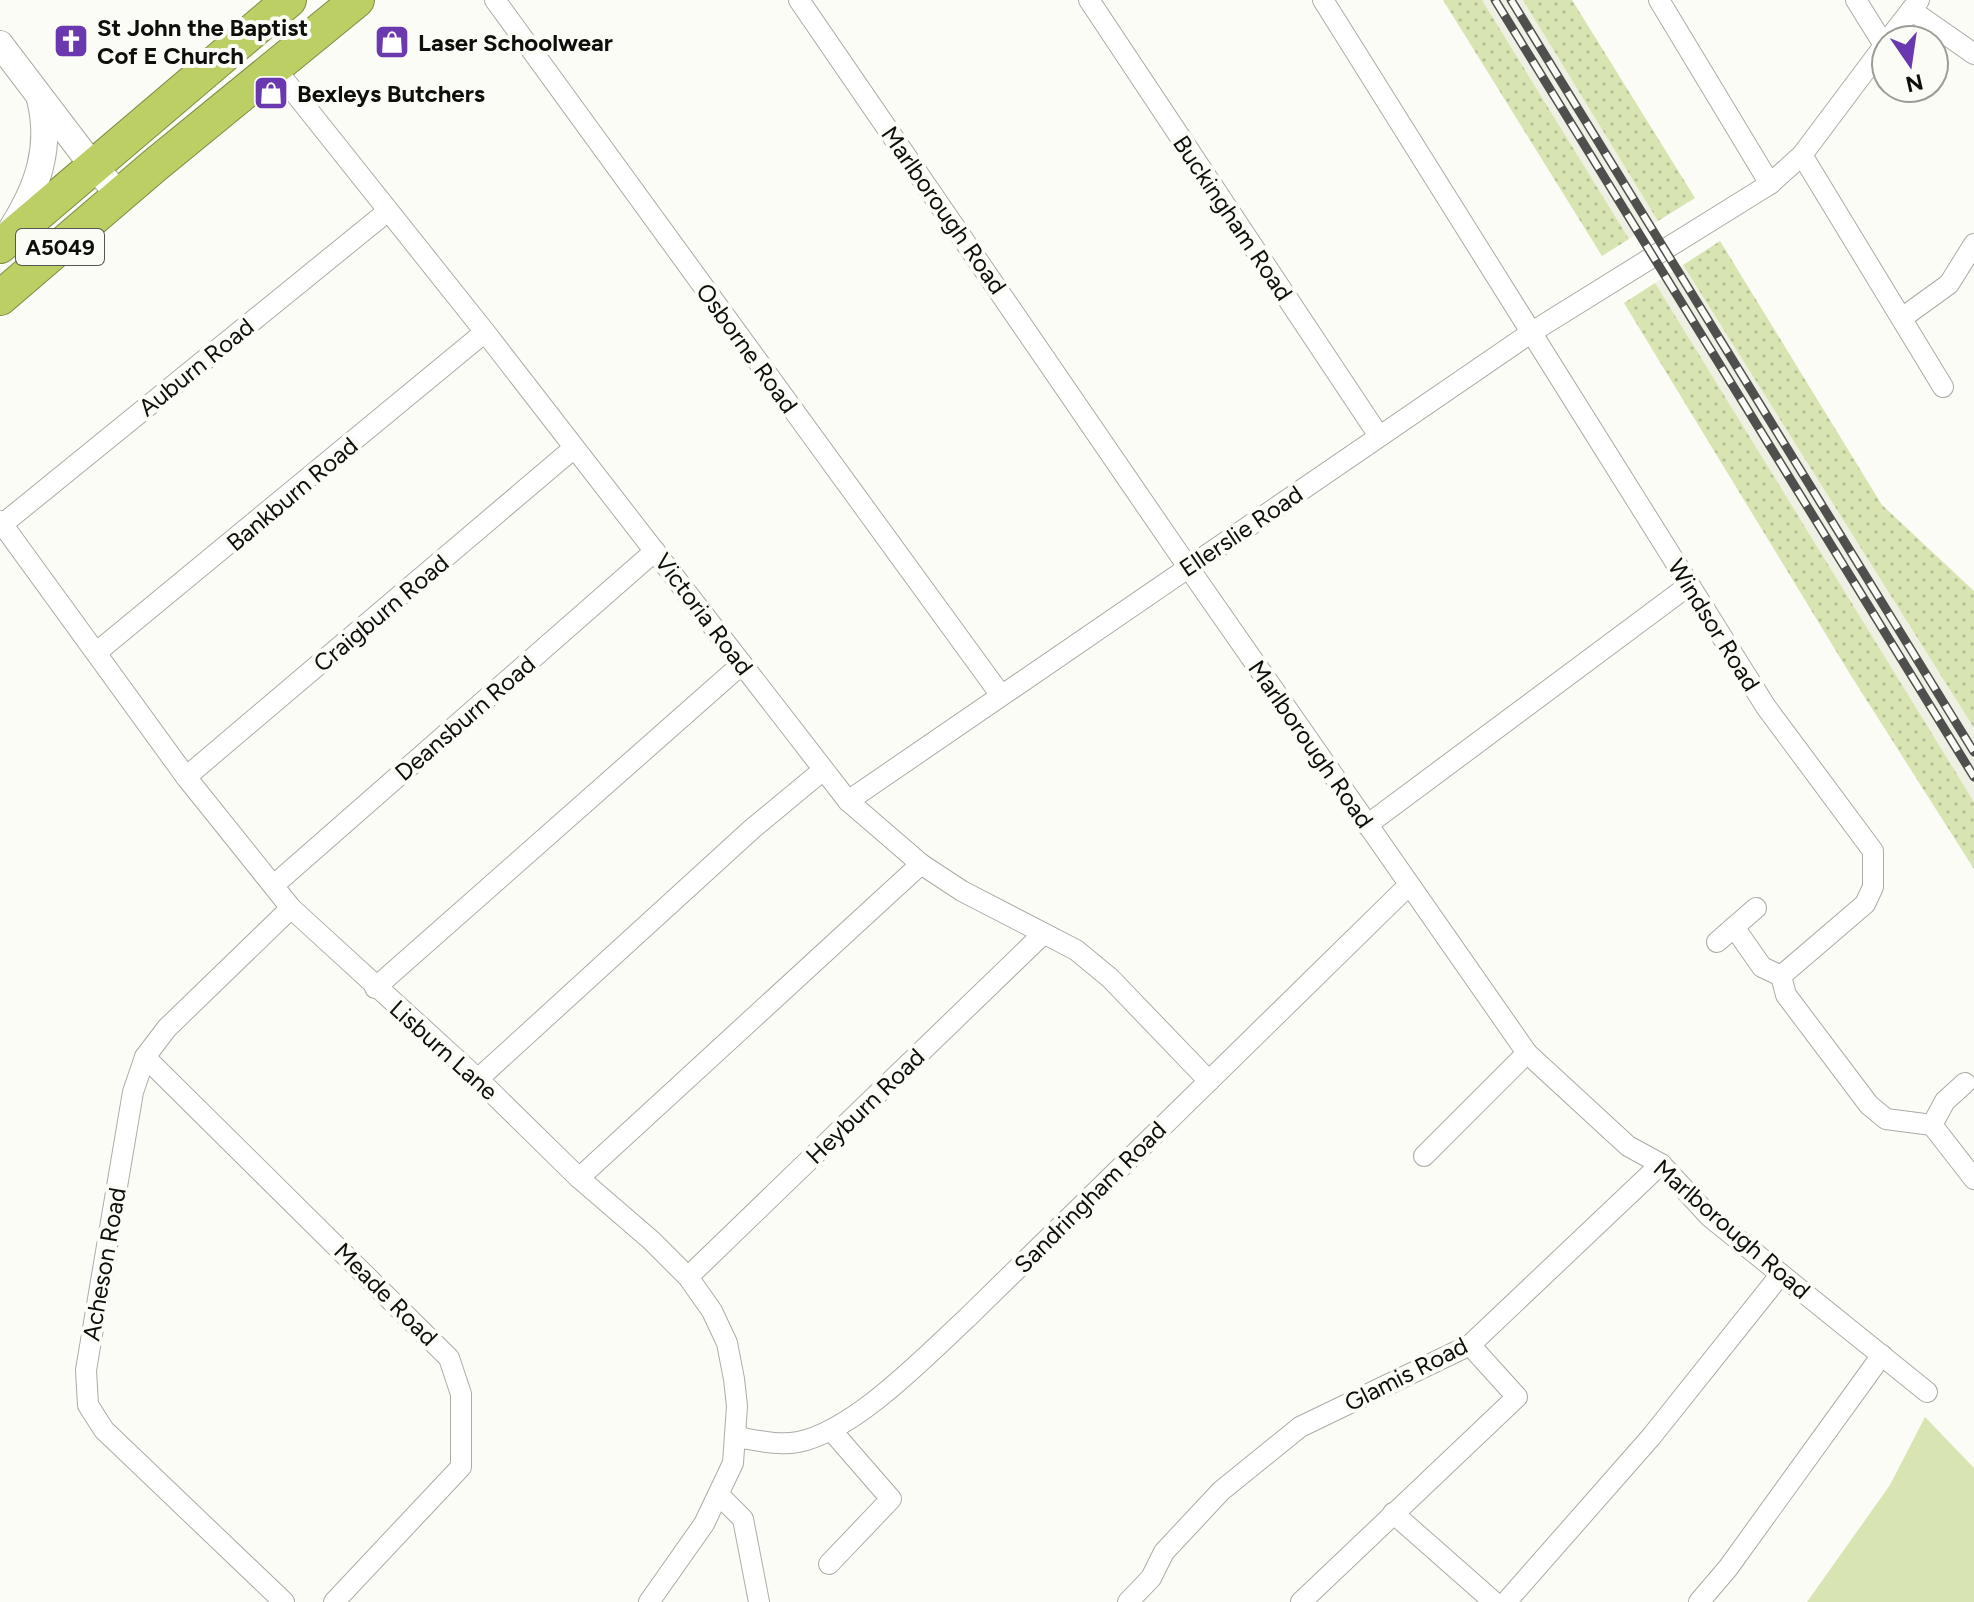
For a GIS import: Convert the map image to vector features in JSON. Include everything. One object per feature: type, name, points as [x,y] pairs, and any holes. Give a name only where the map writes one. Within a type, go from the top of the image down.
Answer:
[{"type":"highway","name":"A5049","points":[[0,298],[357,0]]},
{"type":"highway","name":"A5049","points":[[0,246],[274,4]]},
{"type":"main road","points":[[0,44],[92,165],[120,195]]},
{"type":"main road","points":[[0,246],[30,199],[41,168],[44,126],[39,95]]},
{"type":"street","name":"Osborne Road","points":[[495,0],[1000,694]]},
{"type":"street","name":"Marlborough Road","points":[[799,0],[1188,567],[1527,1053],[1628,1146],[1661,1164],[1710,1217],[1927,1392]]},
{"type":"street","name":"Buckingham Road","points":[[1089,0],[1379,436]]},
{"type":"street","name":"Windsor Road","points":[[1323,0],[1766,707],[1873,851],[1873,887],[1865,904],[1781,976]]},
{"type":"street","points":[[1659,0],[1770,184]]},
{"type":"street","points":[[1856,0],[1873,24]]},
{"type":"street","name":"Ellerslie Road","points":[[1900,24],[1915,5]]},
{"type":"street","points":[[1915,5],[1974,54]]},
{"type":"street","name":"Ellerslie Road","points":[[848,801],[1532,332],[1770,184],[1802,155],[1870,64]]},
{"type":"street","name":"Victoria Road","points":[[274,67],[485,332],[848,801],[921,864],[1042,935],[1076,950],[1110,978],[1209,1081]]},
{"type":"street","points":[[1802,155],[1943,387]]},
{"type":"street","name":"Auburn Road","points":[[2,522],[388,211]]},
{"type":"street","points":[[1902,318],[1949,284],[1974,244]]},
{"type":"street","name":"Bankburn Road","points":[[97,652],[485,332]]},
{"type":"street","name":"Craigburn Road","points":[[186,777],[574,448]]},
{"type":"street","name":"Lisburn Lane","points":[[2,522],[186,777],[291,908],[688,1277],[712,1311],[727,1343],[737,1406],[733,1463],[720,1496],[649,1602]]},
{"type":"street","name":"Deansburn Road","points":[[274,885],[655,551]]},
{"type":"street","points":[[1367,825],[1688,586]]},
{"type":"street","points":[[375,988],[742,664]]},
{"type":"street","points":[[478,1079],[752,829],[822,771]]},
{"type":"street","points":[[579,1178],[921,864]]},
{"type":"street","name":"Sandringham Road","points":[[736,1437],[795,1443],[831,1430],[891,1388],[967,1318],[1409,885]]},
{"type":"street","name":"Acheson Road","points":[[284,1602],[104,1430],[88,1405],[86,1370],[133,1092],[145,1057],[184,1010],[291,908]]},
{"type":"street","points":[[1717,942],[1756,908]]},
{"type":"street","points":[[1734,927],[1762,967],[1781,976],[1786,995],[1869,1105],[1886,1119],[1932,1125],[1974,1179]]},
{"type":"street","name":"Heyburn Road","points":[[688,1277],[1042,935]]},
{"type":"street","points":[[1424,1156],[1527,1053]]},
{"type":"street","name":"Meade Road","points":[[145,1057],[449,1358],[461,1394],[461,1467],[334,1602]]},
{"type":"street","points":[[1932,1125],[1945,1101],[1965,1083]]},
{"type":"street","name":"Glamis Road","points":[[1128,1602],[1151,1578],[1164,1552],[1221,1491],[1300,1427],[1470,1345],[1661,1164]]},
{"type":"street","points":[[1506,1602],[1651,1437],[1781,1274]]},
{"type":"street","points":[[1301,1602],[1517,1397],[1470,1345]]},
{"type":"street","points":[[1699,1602],[1728,1568],[1882,1355]]},
{"type":"street","points":[[829,1564],[891,1499],[831,1430]]},
{"type":"street","points":[[720,1496],[743,1519],[759,1602]]},
{"type":"street","points":[[1393,1513],[1494,1602]]},
{"type":"shaded area","points":[[1482,0],[1523,0],[1658,221],[1629,239]]},
{"type":"shaded area","points":[[1683,265],[1974,728],[1974,802],[1655,283]]},
{"type":"green space","points":[[1443,0],[1482,0],[1629,239],[1602,256]]},
{"type":"green space","points":[[1523,0],[1572,0],[1695,198],[1658,221]]},
{"type":"green space","points":[[1720,241],[1882,505],[1974,591],[1974,728],[1683,265]]},
{"type":"green space","points":[[1655,283],[1974,802],[1974,869],[1850,674],[1624,303]]},
{"type":"green space","points":[[1925,1417],[1974,1468],[1974,1602],[1807,1602],[1890,1485]]},
{"type":"railway","points":[[1495,0],[1974,777]]},
{"type":"railway","points":[[1511,0],[1974,752]]},
{"type":"place","name":"St John the Baptist Cof E Church","points":[[71,41]]},
{"type":"place","name":"Laser Schoolwear","points":[[392,42]]},
{"type":"place","name":"Bexleys Butchers","points":[[271,93]]}]
